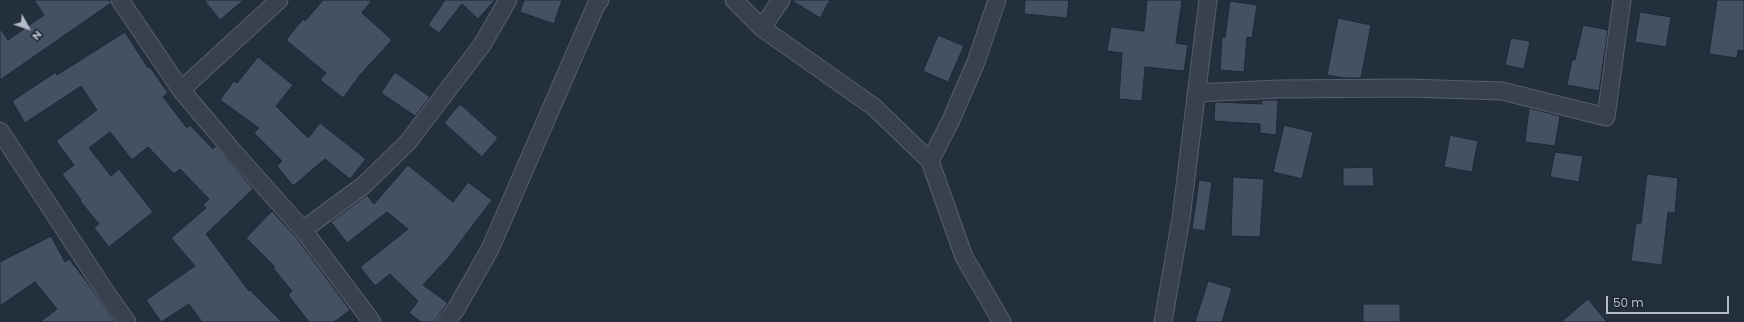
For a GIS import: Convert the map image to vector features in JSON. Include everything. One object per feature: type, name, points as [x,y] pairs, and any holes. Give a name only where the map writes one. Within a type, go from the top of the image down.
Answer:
[{"type":"street","points":[[120,0],[181,90],[303,230],[372,322]]},
{"type":"street","points":[[181,90],[279,0]]},
{"type":"street","points":[[303,230],[364,185],[408,142],[482,45],[508,0]]},
{"type":"street","points":[[446,322],[456,309],[490,248],[596,5],[600,0]]},
{"type":"street","points":[[734,0],[762,28],[874,107],[930,160],[964,257],[1002,322]]},
{"type":"street","points":[[762,28],[782,0]]},
{"type":"street","points":[[930,160],[954,113],[976,62],[997,0]]},
{"type":"street","points":[[1163,322],[1181,218],[1208,0]]},
{"type":"street","points":[[1196,93],[1279,89],[1408,88],[1502,90],[1606,117],[1622,0]]},
{"type":"street","points":[[0,131],[127,322]]},
{"type":"building","points":[[34,0],[110,0],[111,3],[0,80],[0,28],[8,40],[44,15]]},
{"type":"building","points":[[204,0],[244,0],[220,20]]},
{"type":"building","points":[[323,0],[372,0],[362,13],[392,40],[360,75],[343,98],[320,80],[326,73],[286,40],[303,19],[305,21]]},
{"type":"building","points":[[445,0],[495,0],[478,19],[462,4],[439,33],[428,25]]},
{"type":"building","points":[[524,0],[562,0],[554,24],[520,12]]},
{"type":"building","points":[[791,0],[830,0],[820,18]]},
{"type":"building","points":[[1025,0],[1069,0],[1067,18],[1024,14]]},
{"type":"building","points":[[1147,0],[1182,0],[1176,43],[1188,45],[1184,71],[1145,67],[1142,101],[1119,99],[1122,53],[1107,51],[1111,27],[1144,31]]},
{"type":"building","points":[[1717,0],[1744,0],[1744,51],[1738,50],[1737,58],[1709,54]]},
{"type":"building","points":[[1230,1],[1257,5],[1252,38],[1247,37],[1244,72],[1220,70],[1222,37],[1225,37]]},
{"type":"building","points":[[1640,12],[1671,17],[1666,47],[1635,42]]},
{"type":"building","points":[[1338,18],[1371,25],[1361,78],[1344,78],[1327,75]]},
{"type":"building","points":[[1583,25],[1608,30],[1599,91],[1567,85],[1572,60],[1575,60]]},
{"type":"building","points":[[125,32],[148,68],[150,67],[168,93],[163,97],[187,128],[190,125],[213,149],[216,146],[253,189],[206,234],[249,291],[250,290],[282,322],[202,322],[189,304],[161,322],[146,300],[195,266],[171,238],[206,208],[203,205],[209,199],[180,169],[174,174],[148,147],[132,160],[110,132],[89,148],[111,176],[119,169],[153,212],[109,247],[94,228],[99,224],[80,201],[81,200],[62,174],[74,165],[56,141],[97,110],[81,86],[25,123],[12,101],[56,72],[57,75]]},
{"type":"building","points":[[938,35],[964,46],[948,82],[923,71]]},
{"type":"building","points":[[1511,38],[1530,41],[1524,69],[1505,65]]},
{"type":"building","points":[[258,57],[293,85],[276,106],[308,138],[320,123],[366,159],[350,179],[325,159],[293,186],[277,166],[282,161],[254,133],[259,128],[220,100],[234,81],[237,83]]},
{"type":"building","points":[[395,72],[430,97],[415,116],[381,93]]},
{"type":"building","points":[[1262,100],[1278,100],[1276,135],[1260,133],[1260,124],[1214,121],[1215,102],[1262,104]]},
{"type":"building","points":[[460,104],[498,138],[482,157],[444,123]]},
{"type":"building","points":[[1529,108],[1560,116],[1555,146],[1525,142]]},
{"type":"building","points":[[1284,125],[1313,132],[1302,179],[1273,172]]},
{"type":"building","points":[[1450,135],[1478,141],[1472,172],[1444,167]]},
{"type":"building","points":[[1555,152],[1583,156],[1579,182],[1550,177]]},
{"type":"building","points":[[408,165],[453,202],[468,182],[492,200],[448,258],[423,285],[448,303],[438,316],[436,322],[421,322],[409,313],[418,301],[390,274],[375,286],[360,267],[408,229],[387,212],[347,243],[331,222],[367,195],[374,204]]},
{"type":"building","points":[[1373,167],[1374,186],[1343,186],[1343,168]]},
{"type":"building","points":[[1647,174],[1678,178],[1675,213],[1668,212],[1662,265],[1631,261],[1636,223],[1641,223]]},
{"type":"building","points":[[1233,177],[1264,179],[1260,237],[1231,236]]},
{"type":"building","points":[[1199,180],[1212,182],[1205,231],[1192,229]]},
{"type":"building","points":[[272,211],[295,236],[350,310],[334,322],[309,322],[288,295],[292,291],[273,268],[275,267],[246,238]]},
{"type":"building","points":[[51,236],[65,262],[69,259],[115,322],[40,322],[57,309],[35,282],[0,306],[0,262]]},
{"type":"building","points":[[1208,281],[1232,288],[1222,322],[1195,322]]},
{"type":"building","points":[[1588,299],[1607,322],[1561,322]]},
{"type":"building","points":[[1363,304],[1400,304],[1400,322],[1363,322]]}]
